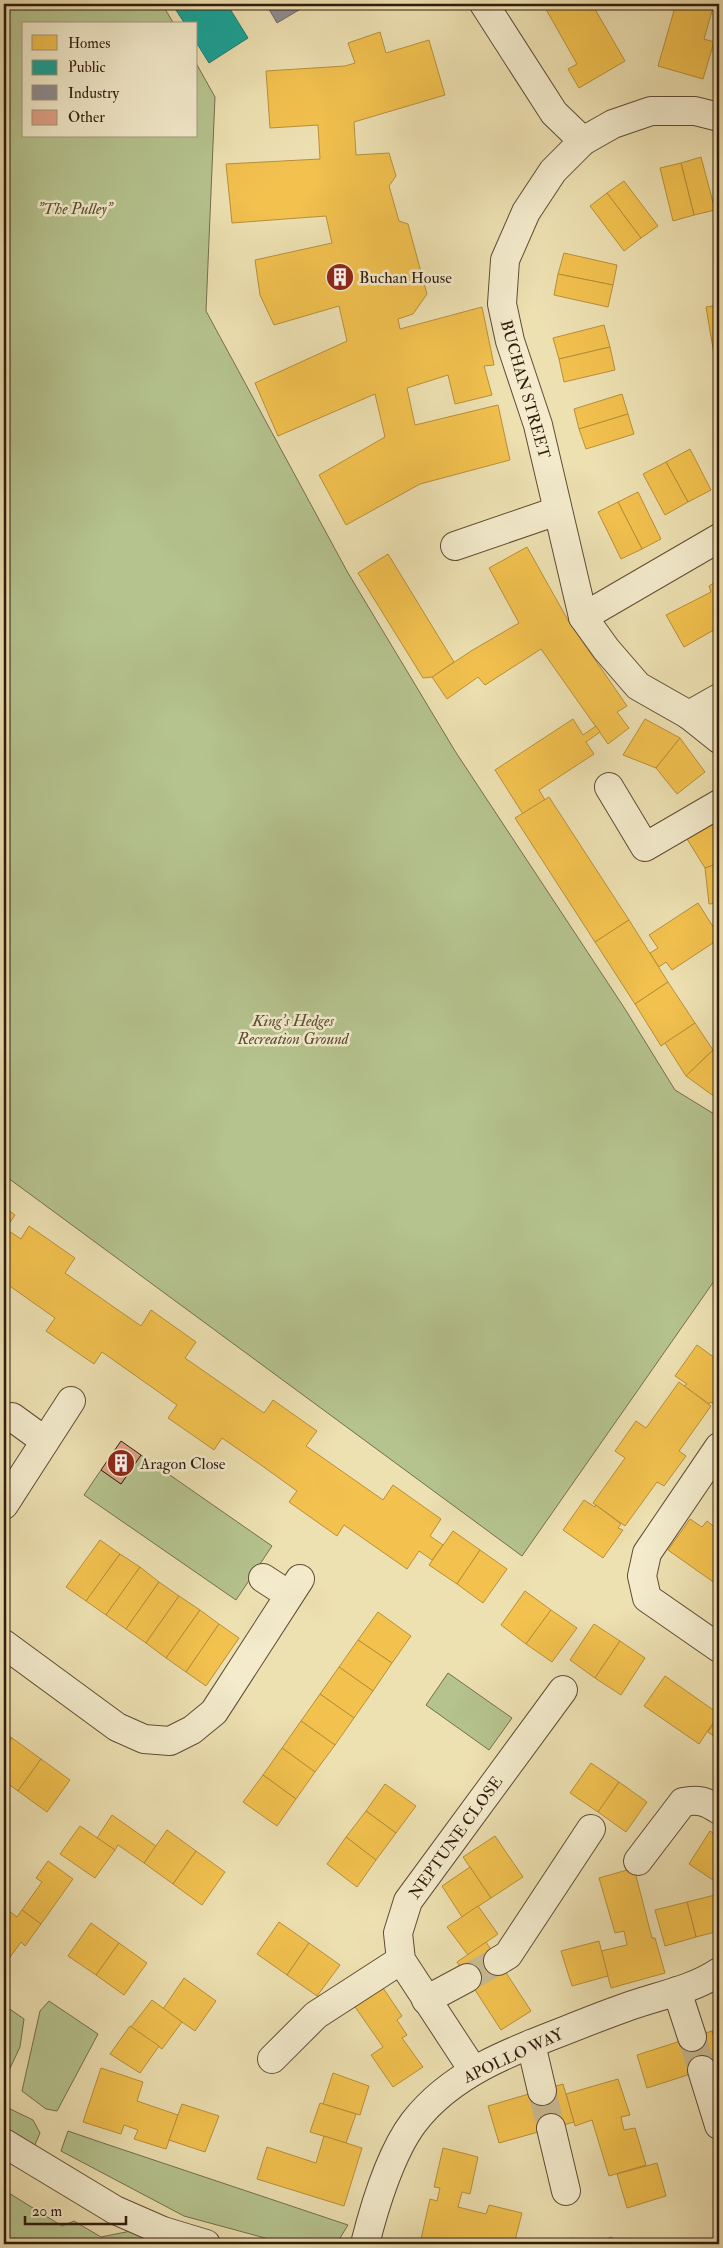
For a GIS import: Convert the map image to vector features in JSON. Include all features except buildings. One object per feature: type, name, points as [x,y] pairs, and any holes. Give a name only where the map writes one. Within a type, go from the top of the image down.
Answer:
[{"type":"street","points":[[484,4],[554,113],[583,141]]},
{"type":"street","name":"BUCHAN STREET","points":[[719,117],[695,111],[651,111],[613,124],[583,141],[554,171],[526,212],[504,260],[502,304],[510,341],[538,425],[583,617],[606,649],[638,686],[689,715],[719,739]]},
{"type":"street","points":[[455,546],[557,511]]},
{"type":"street","points":[[583,617],[719,538]]},
{"type":"street","points":[[689,715],[719,698]]},
{"type":"street","points":[[609,786],[645,847],[719,804]]},
{"type":"street","points":[[4,1504],[71,1401]]},
{"type":"street","points":[[12,1417],[45,1441]]},
{"type":"street","points":[[719,1447],[647,1553],[642,1576],[647,1598],[719,1648]]},
{"type":"street","points":[[4,1644],[117,1727],[144,1739],[170,1741],[192,1730],[214,1712],[295,1587],[263,1578]]},
{"type":"street","name":"NEPTUNE CLOSE","points":[[473,2070],[400,1960],[398,1933],[408,1901],[563,1690]]},
{"type":"street","points":[[638,1861],[683,1802],[694,1800],[706,1801],[719,1810]]},
{"type":"street","points":[[498,1960],[508,1955],[591,1829]]},
{"type":"street","points":[[272,2059],[316,2016],[400,1960]]},
{"type":"street","name":"APOLLO WAY","points":[[365,2244],[394,2156],[414,2122],[440,2094],[473,2070],[531,2044],[624,2007],[678,1991],[706,1980],[719,1972]]},
{"type":"street","points":[[426,2000],[467,1978]]},
{"type":"street","points":[[678,1991],[692,2037]]},
{"type":"street","points":[[531,2044],[542,2090]]},
{"type":"street","points":[[702,2070],[719,2125]]},
{"type":"street","points":[[551,2128],[566,2192]]},
{"type":"street","points":[[4,2143],[115,2210],[163,2231],[206,2244]]},
{"type":"green space","name":"King's Hedges Recreation Ground","points":[[4,4],[162,4],[173,22],[22,22],[22,138],[198,138],[198,67],[215,97],[206,311],[348,573],[455,751],[625,1009],[675,1090],[719,1117],[719,1274],[522,1556],[4,1175]]},
{"type":"green space","points":[[141,1455],[272,1546],[236,1600],[84,1495],[101,1470],[121,1484]]},
{"type":"green space","points":[[448,1673],[512,1718],[489,1750],[426,1705]]},
{"type":"green space","points":[[49,2001],[98,2034],[57,2111],[46,2109],[22,2091],[40,2011]]},
{"type":"green space","points":[[4,2005],[24,2019],[20,2047],[4,2081],[4,2052],[9,2045],[4,2036]]},
{"type":"green space","points":[[4,2106],[33,2120],[40,2133],[34,2147],[4,2127]]},
{"type":"green space","points":[[68,2131],[348,2225],[340,2238],[327,2244],[287,2244],[184,2216],[61,2151]]},
{"type":"green space","points":[[4,2190],[62,2226],[74,2221],[101,2237],[131,2231],[156,2244],[4,2244]]},
{"type":"tunnel","points":[[467,1978],[498,1961]]},
{"type":"tunnel","points":[[692,2037],[702,2070]]},
{"type":"tunnel","points":[[542,2091],[551,2128]]},
{"type":"place","name":"Buchan House","points":[[340,277]]},
{"type":"place","name":"Aragon Close","points":[[121,1463]]},
{"type":"park label","name":"\"The Pulley\"","points":[[75,208]]}]
